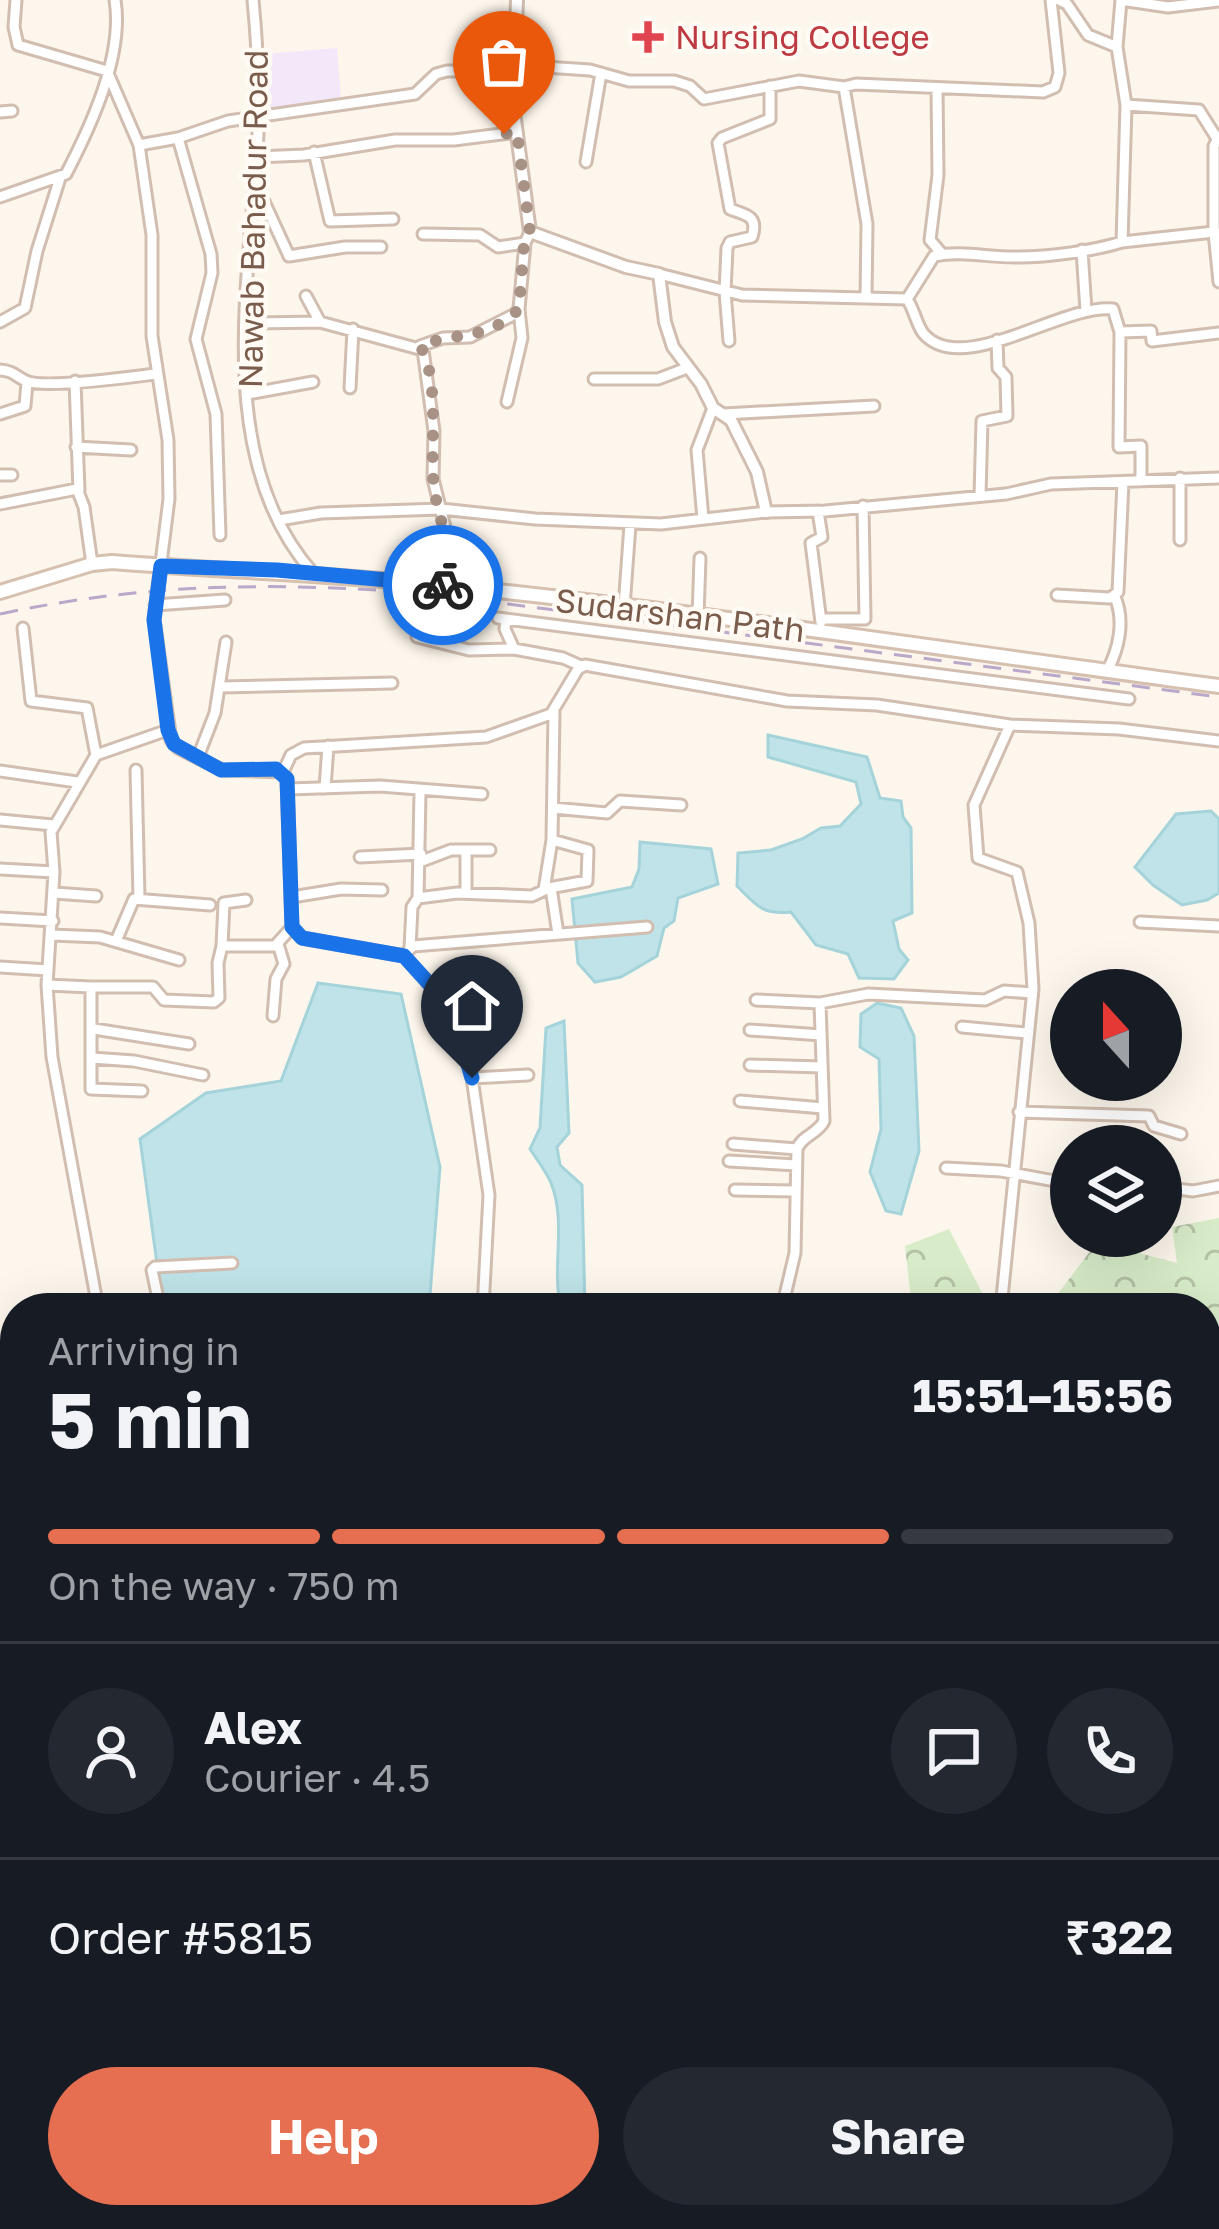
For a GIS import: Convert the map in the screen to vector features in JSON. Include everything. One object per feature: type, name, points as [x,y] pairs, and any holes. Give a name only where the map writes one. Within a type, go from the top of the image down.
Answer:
[{"type":"main road","name":"Sudarshan Path","points":[[0,592],[92,564],[277,570],[444,585],[698,617],[821,626],[846,637],[1219,686]]},
{"type":"street","points":[[16,0],[14,38],[18,45],[106,70]]},
{"type":"street","points":[[0,322],[25,308],[60,178],[72,162],[106,70],[114,41],[116,0]]},
{"type":"street","name":"Nawab Bahadur Road","points":[[253,0],[258,118],[245,323],[254,453],[292,550],[313,573]]},
{"type":"street","points":[[507,401],[522,338],[519,309],[527,237],[513,68],[517,0]]},
{"type":"street","points":[[1122,242],[1126,105],[1117,47],[1121,0],[1168,7],[1211,1]]},
{"type":"street","points":[[139,145],[228,121],[415,94],[436,74],[447,71],[513,68],[601,73],[629,81],[682,82],[704,99],[804,81],[844,87],[1043,92],[1054,87],[1059,73],[1063,1]]},
{"type":"street","points":[[1063,1],[1088,35],[1117,47]]},
{"type":"street","points":[[106,70],[139,145],[152,235],[155,374],[168,440],[169,517],[155,604],[168,730],[174,744],[221,770],[283,772]]},
{"type":"street","points":[[586,162],[601,73]]},
{"type":"street","points":[[729,341],[725,292],[730,242],[752,237],[754,232],[747,212],[730,209],[718,143],[722,137],[770,119],[770,86]]},
{"type":"street","points":[[844,87],[867,224],[866,297]]},
{"type":"street","points":[[938,89],[938,175],[930,240],[942,254]]},
{"type":"street","points":[[1126,105],[1199,110],[1217,136],[1219,282]]},
{"type":"street","points":[[256,158],[395,140],[454,140],[517,132]]},
{"type":"street","points":[[178,138],[211,254],[212,273],[196,339],[216,414],[220,535]]},
{"type":"street","points":[[314,152],[330,220],[393,219]]},
{"type":"street","points":[[0,197],[60,178]]},
{"type":"street","points":[[254,180],[287,255],[381,247]]},
{"type":"street","points":[[902,299],[929,259],[942,254],[972,252],[1016,258],[1217,232]]},
{"type":"street","points":[[423,234],[480,235],[498,247],[527,237],[725,292],[902,299]]},
{"type":"street","points":[[1082,250],[1086,311]]},
{"type":"street","points":[[659,274],[667,332],[718,411],[731,420],[757,472],[766,512]]},
{"type":"street","points":[[306,296],[320,322]]},
{"type":"street","points":[[902,299],[922,331],[959,349],[1086,311],[1112,309],[1120,332],[1119,447],[1141,446],[1141,481]]},
{"type":"street","points":[[245,323],[320,322],[420,346],[478,334],[519,309]]},
{"type":"street","points":[[350,388],[353,329]]},
{"type":"street","points":[[1120,332],[1151,331],[1152,341],[1219,333]]},
{"type":"street","points":[[980,496],[982,421],[1007,416],[1006,377],[998,368],[997,340]]},
{"type":"street","points":[[420,346],[434,431],[433,479],[448,543],[444,585]]},
{"type":"street","points":[[594,379],[658,379],[688,368]]},
{"type":"street","points":[[0,370],[14,371],[27,382],[155,374]]},
{"type":"street","points":[[75,381],[79,491],[92,564]]},
{"type":"street","points":[[0,414],[25,406],[27,382]]},
{"type":"street","points":[[248,394],[313,382]]},
{"type":"street","points":[[718,411],[874,406]]},
{"type":"street","points":[[703,519],[697,450],[718,411]]},
{"type":"street","points":[[76,447],[131,450]]},
{"type":"street","points":[[1180,478],[1180,540]]},
{"type":"street","points":[[279,520],[321,513],[441,509],[630,525],[980,496],[1051,484],[1219,478]]},
{"type":"street","points":[[1107,671],[1115,654],[1121,615],[1115,597],[1120,581],[1123,482]]},
{"type":"street","points":[[0,504],[79,491]]},
{"type":"street","points":[[818,511],[822,537],[812,542],[821,626],[865,619],[863,506]]},
{"type":"street","points":[[624,607],[630,525]]},
{"type":"street","points":[[277,570],[292,550]]},
{"type":"street","points":[[698,617],[700,558]]},
{"type":"street","points":[[1058,595],[1115,597]]},
{"type":"street","points":[[155,604],[225,600]]},
{"type":"street","points":[[514,650],[502,618],[1129,699]]},
{"type":"street","points":[[845,621],[846,637]]},
{"type":"street","points":[[23,628],[31,701],[88,708],[96,755]]},
{"type":"street","points":[[417,637],[480,652],[514,650],[563,658],[581,666],[787,701],[895,707],[1010,724],[1119,729],[1219,741]]},
{"type":"street","points":[[197,757],[221,687],[226,642]]},
{"type":"street","points":[[558,934],[548,889],[554,712],[581,666]]},
{"type":"street","points":[[221,687],[392,683]]},
{"type":"street","points":[[221,946],[278,944],[292,927],[288,789],[283,772],[296,751],[485,736],[554,712]]},
{"type":"street","points":[[1003,1293],[1032,993],[1029,923],[1013,869],[980,860],[974,805],[1010,724]]},
{"type":"street","points":[[95,1293],[57,1091],[47,985],[53,825],[96,755],[168,730]]},
{"type":"street","points":[[325,788],[328,746]]},
{"type":"street","points":[[0,770],[77,782]]},
{"type":"street","points":[[136,770],[139,898]]},
{"type":"street","points":[[288,789],[380,786],[482,794]]},
{"type":"street","points":[[421,791],[422,857],[407,952],[447,1000],[472,1078],[489,1195],[484,1293]]},
{"type":"street","points":[[554,808],[607,813],[620,801],[681,805]]},
{"type":"street","points":[[0,820],[53,825]]},
{"type":"street","points":[[418,898],[466,893],[532,896],[587,881],[586,847],[553,840]]},
{"type":"street","points":[[466,850],[466,893]]},
{"type":"street","points":[[360,857],[490,850]]},
{"type":"street","points":[[0,869],[54,872]]},
{"type":"street","points":[[292,897],[340,889],[382,890]]},
{"type":"street","points":[[54,893],[96,896]]},
{"type":"street","points":[[116,941],[130,904],[139,898],[210,905]]},
{"type":"street","points":[[47,985],[152,987],[164,1000],[214,1002],[219,998],[224,903],[246,900]]},
{"type":"street","points":[[0,917],[52,921]]},
{"type":"street","points":[[1140,922],[1219,926]]},
{"type":"street","points":[[292,927],[302,938],[407,952],[647,927]]},
{"type":"street","points":[[52,935],[116,941],[179,960]]},
{"type":"street","points":[[273,1016],[276,979],[284,964],[278,944]]},
{"type":"street","points":[[0,967],[48,970]]},
{"type":"street","points":[[92,987],[93,1091],[142,1091]]},
{"type":"street","points":[[756,1000],[820,1003],[857,995],[985,1000],[1004,991],[1032,993]]},
{"type":"street","points":[[785,1293],[795,1252],[797,1149],[802,1139],[822,1125],[820,1003]]},
{"type":"street","points":[[458,1025],[515,1004]]},
{"type":"street","points":[[962,1028],[1027,1033]]},
{"type":"street","points":[[94,1029],[189,1044]]},
{"type":"street","points":[[750,1030],[821,1035]]},
{"type":"street","points":[[92,1058],[203,1075]]},
{"type":"street","points":[[750,1065],[822,1067]]},
{"type":"street","points":[[472,1078],[529,1076]]},
{"type":"street","points":[[740,1101],[823,1108]]},
{"type":"street","points":[[1019,1112],[1149,1116],[1154,1125]]},
{"type":"street","points":[[733,1144],[797,1149]]},
{"type":"street","points":[[729,1161],[796,1166]]},
{"type":"street","points":[[946,1168],[1050,1181]]},
{"type":"street","points":[[1182,1189],[1219,1186]]},
{"type":"street","points":[[735,1190],[795,1191]]},
{"type":"street","points":[[157,1293],[155,1267],[232,1264]]},
{"type":"shaded area","points":[[337,48],[341,99],[268,115],[263,54]]},
{"type":"green space","points":[[1219,1218],[1219,1293],[1058,1293],[1086,1257],[1154,1257],[1177,1263],[1176,1257],[1182,1257],[1182,1225]]},
{"type":"green space","points":[[949,1229],[982,1293],[910,1293],[905,1246]]},
{"type":"water","points":[[768,735],[867,757],[880,798],[901,801],[903,817],[911,828],[912,913],[893,921],[899,949],[908,960],[894,979],[859,978],[848,954],[816,945],[791,912],[761,908],[737,886],[738,853],[771,850],[821,828],[840,826],[861,804],[856,782],[768,757]]},
{"type":"water","points":[[1211,811],[1219,819],[1219,893],[1182,905],[1135,867],[1176,814]]},
{"type":"water","points":[[640,842],[711,849],[718,884],[678,898],[674,921],[664,928],[657,956],[621,977],[595,982],[578,963],[572,899],[632,887],[639,869]]},
{"type":"water","points":[[318,983],[401,994],[440,1167],[430,1293],[161,1293],[140,1139],[206,1093],[281,1081]]},
{"type":"water","points":[[877,1003],[901,1008],[914,1036],[919,1151],[901,1214],[886,1211],[870,1172],[881,1129],[879,1059],[860,1047],[861,1014]]},
{"type":"water","points":[[564,1021],[569,1133],[557,1147],[560,1165],[582,1185],[585,1293],[559,1293],[556,1198],[530,1149],[540,1128],[546,1028]]},
{"type":"railway","points":[[0,614],[163,590],[376,590],[1219,697]]},
{"type":"way so far","points":[[443,585],[448,543],[433,479],[434,431],[426,357],[420,346],[442,338],[470,338],[519,309],[524,243],[530,232],[517,132],[504,134]]},
{"type":"place","name":"Nursing College","points":[[648,37]]},
{"type":"route","points":[[443,585],[277,570],[161,566],[154,620],[168,730],[174,744],[221,770],[276,769],[287,779],[292,927],[302,938],[404,956],[447,1000],[472,1078]]}]
